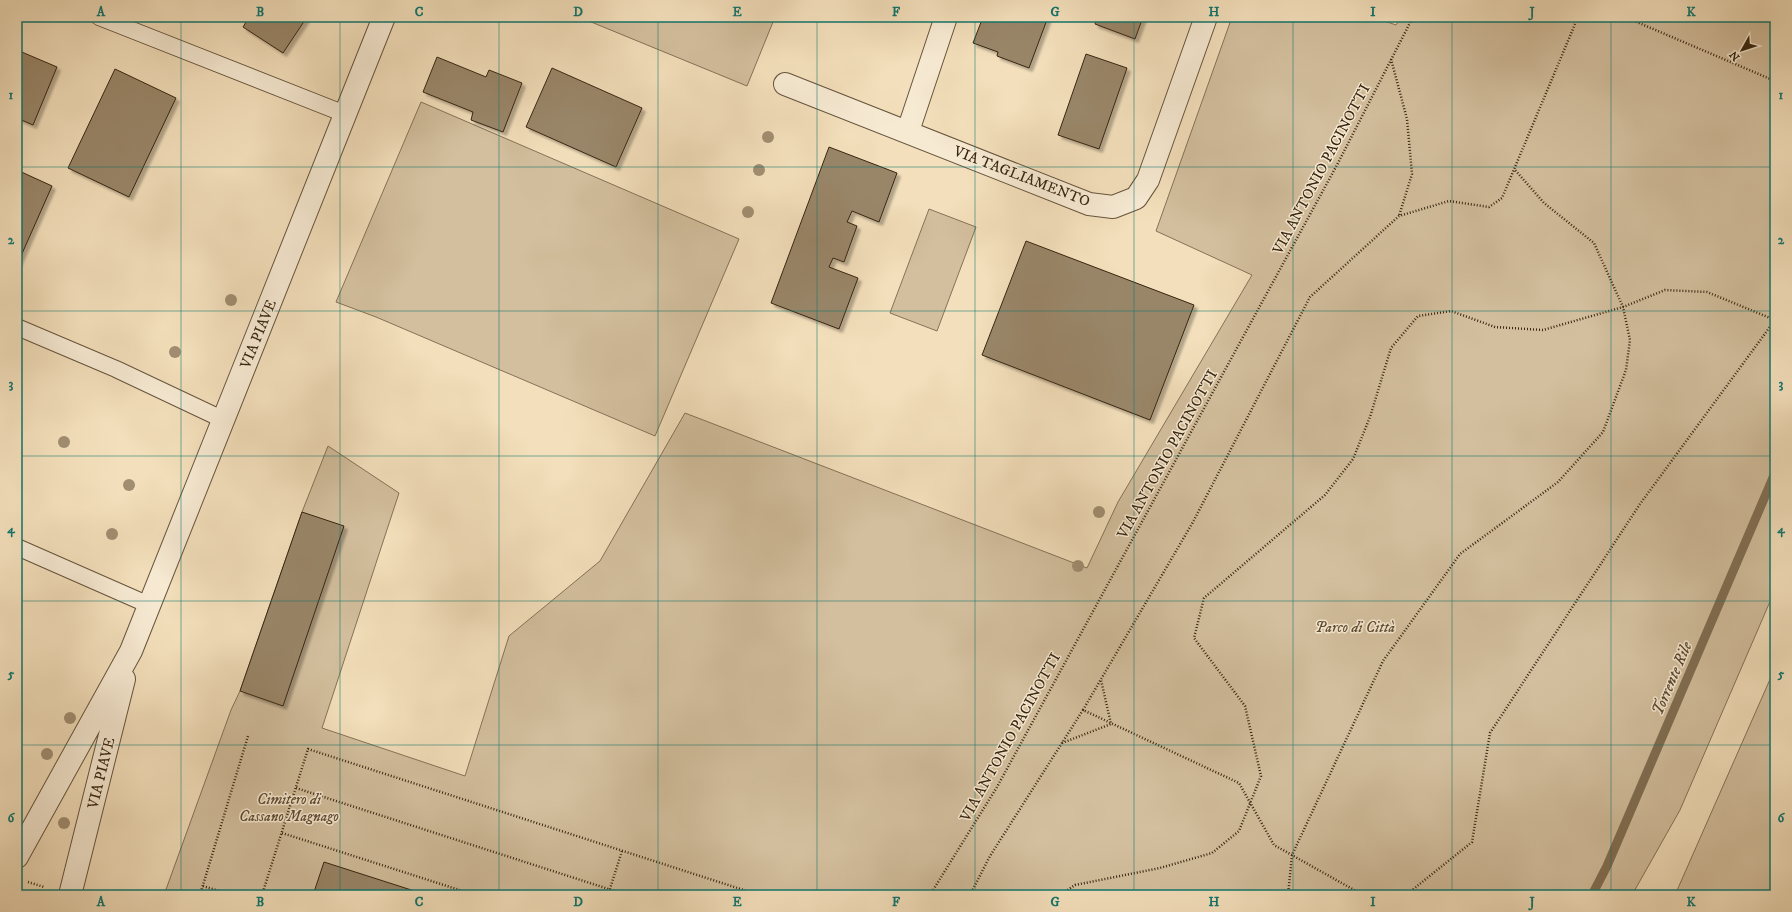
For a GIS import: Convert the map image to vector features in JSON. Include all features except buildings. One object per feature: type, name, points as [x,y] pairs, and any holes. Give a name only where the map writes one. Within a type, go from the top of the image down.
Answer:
[{"type":"street","name":"VIA PIAVE","points":[[17,857],[131,650],[384,17]]},
{"type":"street","points":[[908,131],[946,17]]},
{"type":"street","name":"VIA TAGLIAMENTO","points":[[785,84],[908,131],[1089,204],[1113,207],[1136,198],[1148,180],[1206,17]]},
{"type":"street","name":"VIA PIAVE","points":[[70,895],[131,650]]},
{"type":"lane","points":[[99,17],[345,114]]},
{"type":"lane","points":[[17,327],[116,369],[224,420]]},
{"type":"lane","points":[[17,547],[149,605]]},
{"type":"path","name":"VIA ANTONIO PACINOTTI","points":[[930,895],[997,788],[1336,165],[1413,17]]},
{"type":"path","points":[[970,895],[990,856],[1083,710],[1193,522],[1310,297],[1399,216],[1449,201],[1489,207],[1502,198],[1578,17]]},
{"type":"path","points":[[1625,17],[1775,81]]},
{"type":"path","points":[[1391,59],[1407,119],[1412,174],[1399,216]]},
{"type":"path","points":[[1288,895],[1292,855],[1383,661],[1460,554],[1558,482],[1603,432],[1626,370],[1630,340],[1623,307],[1594,243],[1544,203],[1515,170]]},
{"type":"path","points":[[1060,895],[1075,885],[1160,868],[1212,853],[1239,831],[1261,776],[1245,706],[1194,638],[1204,598],[1325,495],[1353,459],[1370,417],[1391,348],[1418,316],[1451,311],[1495,327],[1543,330],[1623,307],[1665,290],[1707,292],[1775,320],[1640,504],[1490,733],[1472,842],[1406,895]]},
{"type":"path","points":[[1100,680],[1111,724]]},
{"type":"path","points":[[1083,710],[1239,783],[1274,845],[1363,895]]},
{"type":"path","points":[[1062,743],[1111,724]]},
{"type":"path","points":[[200,895],[248,736]]},
{"type":"path","points":[[262,895],[308,749],[759,895]]},
{"type":"path","points":[[296,788],[627,895]]},
{"type":"path","points":[[282,833],[475,895]]},
{"type":"path","points":[[608,895],[622,850]]},
{"type":"path","points":[[203,886],[232,895]]},
{"type":"green space","points":[[579,17],[775,17],[747,86]]},
{"type":"green space","points":[[1232,17],[1373,17],[1396,25],[1401,17],[1775,17],[1775,590],[1680,810],[1632,895],[164,895],[231,710],[240,691],[302,512],[328,446],[399,493],[322,728],[465,776],[509,636],[600,561],[685,413],[1087,568],[1118,502],[1252,275],[1156,231]]},
{"type":"green space","points":[[421,102],[739,239],[655,436],[376,317],[336,302]]},
{"type":"green space","points":[[929,209],[976,227],[937,331],[890,313]]},
{"type":"green space","points":[[1775,668],[1775,895],[1675,895]]},
{"type":"waterway","name":"Torrente Rile","points":[[1592,895],[1607,866],[1775,473]]},
{"type":"park label","name":"Parco di Città","points":[[1355,627]]},
{"type":"park label","name":"Cimitero di Cassano Magnago","points":[[289,808]]}]
